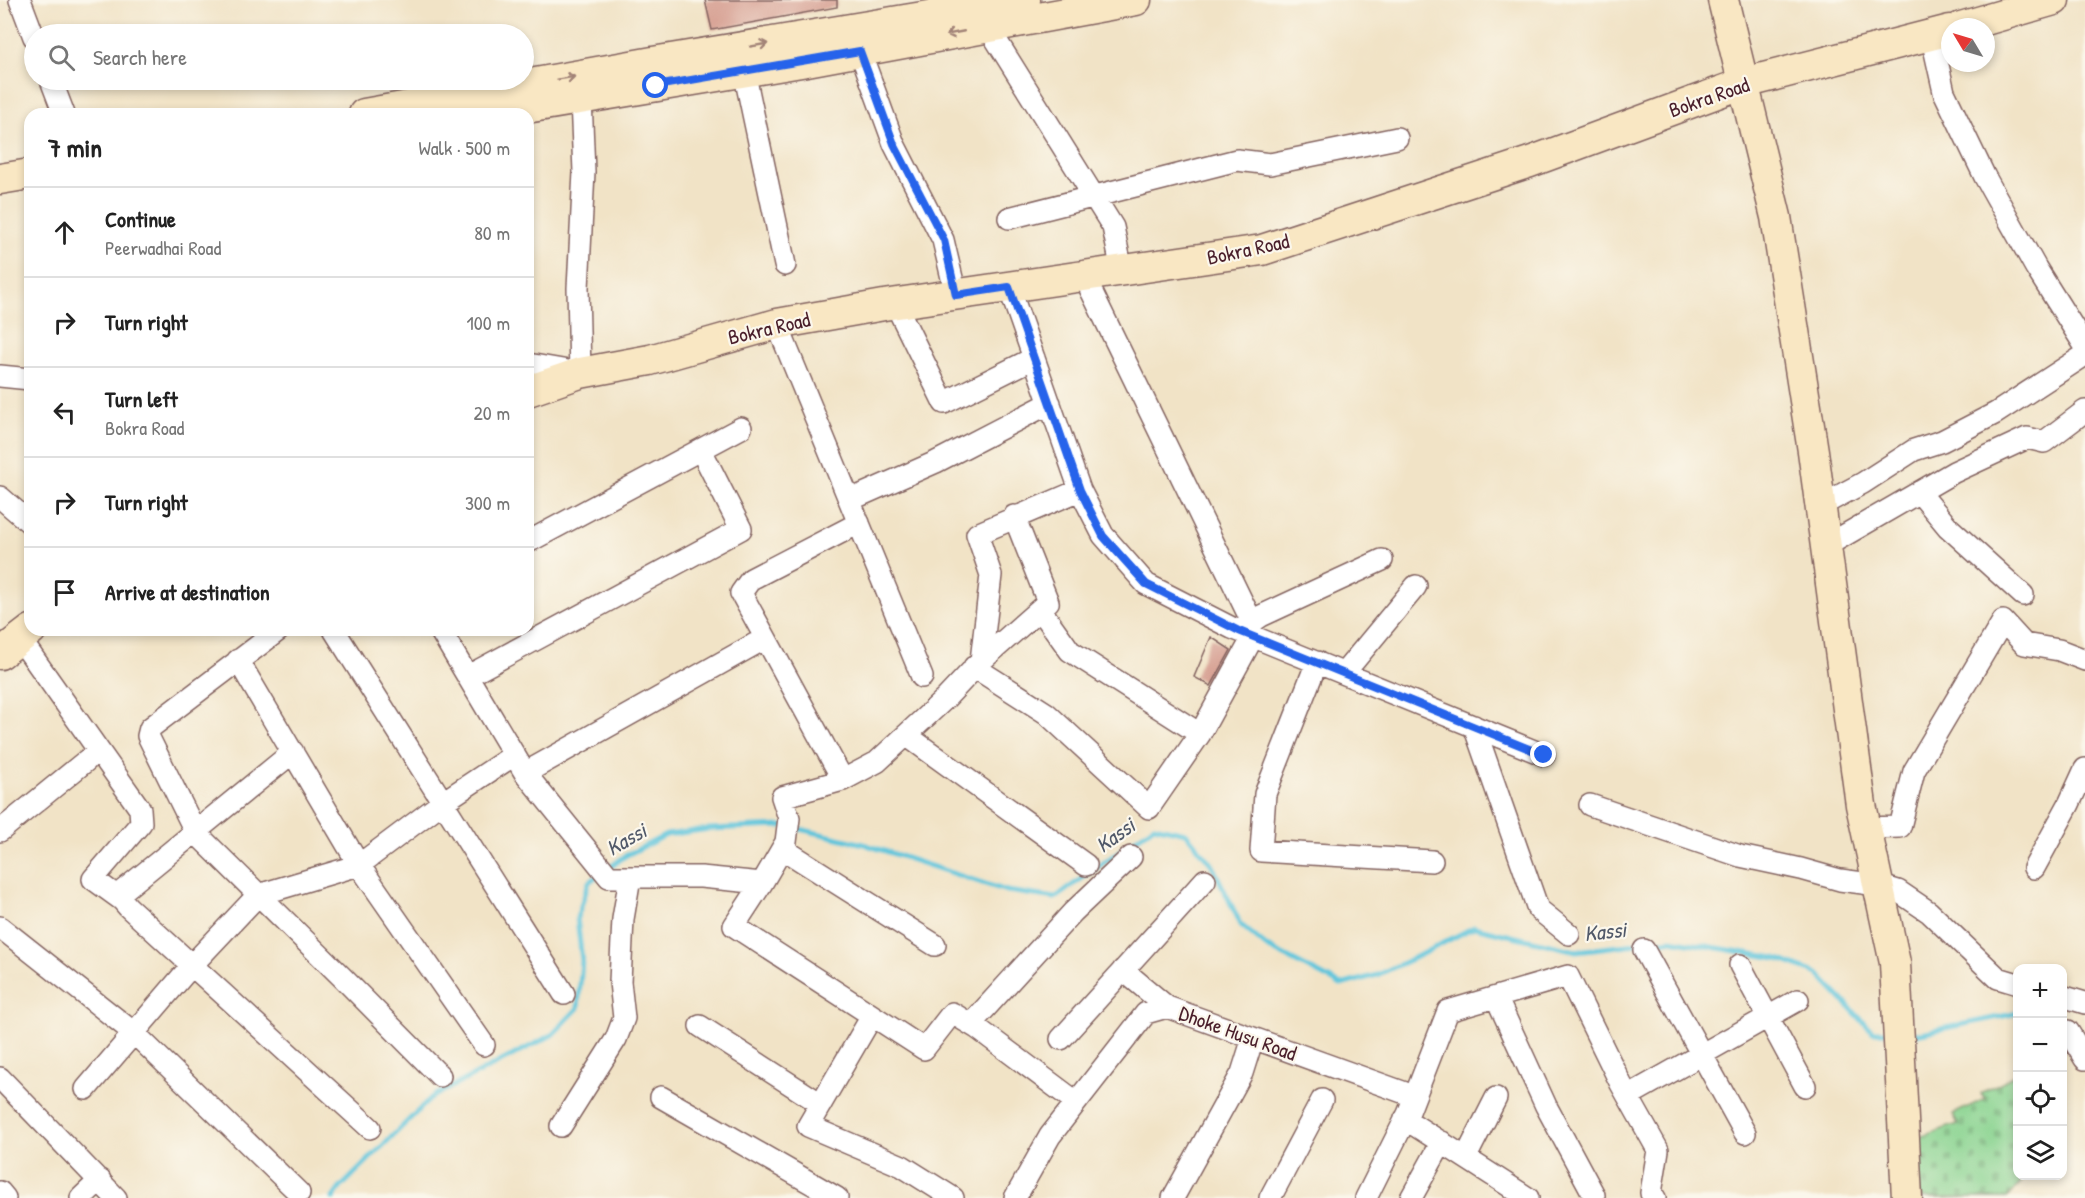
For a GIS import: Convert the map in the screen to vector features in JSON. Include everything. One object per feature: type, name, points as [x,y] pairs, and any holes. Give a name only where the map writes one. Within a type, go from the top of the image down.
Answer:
[{"type":"street","points":[[20,0],[29,24]]},
{"type":"street","points":[[534,83],[1025,0]]},
{"type":"street","points":[[526,108],[860,51],[1136,0]]},
{"type":"street","points":[[1723,0],[1776,217],[1866,828],[1895,963],[1907,1198]]},
{"type":"street","points":[[1992,18],[2054,0]]},
{"type":"street","points":[[988,27],[1113,227],[1122,271]]},
{"type":"street","points":[[1940,32],[1944,92],[1985,177],[2036,268],[2085,346]]},
{"type":"street","name":"Bokra Road","points":[[534,389],[580,373],[650,360],[777,324],[896,303],[1262,250],[1530,162],[1744,83],[1940,32]]},
{"type":"street","points":[[860,51],[894,144],[944,240],[956,295]]},
{"type":"street","points":[[744,71],[785,265]]},
{"type":"street","points":[[55,90],[62,108]]},
{"type":"street","points":[[397,108],[497,90]]},
{"type":"street","points":[[534,365],[580,373],[578,288],[584,171],[581,99]]},
{"type":"street","points":[[1009,218],[1237,160],[1270,164],[1397,138]]},
{"type":"street","points":[[0,179],[24,175]]},
{"type":"street","points":[[0,201],[24,196]]},
{"type":"street","points":[[1084,276],[1248,630]]},
{"type":"street","points":[[1009,287],[1080,490],[1103,536],[1146,584],[1317,663],[1544,755]]},
{"type":"street","points":[[896,303],[944,403],[1034,357]]},
{"type":"street","points":[[777,324],[922,677]]},
{"type":"street","points":[[1820,506],[1863,483],[1914,450],[1942,441],[1996,413],[2085,355]]},
{"type":"street","points":[[0,376],[24,378]]},
{"type":"street","points":[[850,500],[936,462],[1050,403]]},
{"type":"street","points":[[1826,546],[1954,472],[2027,438],[2044,442],[2085,411]]},
{"type":"street","points":[[534,539],[741,428]]},
{"type":"street","points":[[468,676],[741,529],[701,450]]},
{"type":"street","points":[[978,664],[991,575],[977,534],[1014,516],[1080,490]]},
{"type":"street","points":[[1919,492],[1948,527],[2023,594]]},
{"type":"street","points":[[0,497],[24,519]]},
{"type":"street","points":[[1014,516],[1048,602],[978,664],[946,698],[877,762],[843,780],[782,797],[789,818],[786,842],[734,927],[924,1049],[952,1013],[971,1024],[1076,1102]]},
{"type":"street","points":[[843,780],[741,593],[751,579],[859,523]]},
{"type":"street","points":[[978,664],[1046,713],[1149,808],[1200,734],[1248,630],[1261,616],[1382,560]]},
{"type":"street","points":[[1344,673],[1416,586]]},
{"type":"street","points":[[1040,609],[1070,651],[1200,734]]},
{"type":"street","points":[[1866,828],[1900,827],[1914,771],[2002,621],[2024,644],[2059,650],[2085,660]]},
{"type":"street","points":[[271,636],[150,728],[148,736],[196,833],[440,1076]]},
{"type":"street","points":[[338,636],[564,994]]},
{"type":"street","points":[[444,636],[519,764],[609,877],[701,877],[762,883]]},
{"type":"street","points":[[17,641],[140,809],[141,823],[93,879],[122,900],[370,1128]]},
{"type":"street","points":[[86,1089],[192,965],[258,895],[359,865],[443,802],[755,644]]},
{"type":"street","points":[[238,660],[359,865],[484,1045]]},
{"type":"street","points":[[1317,663],[1265,794],[1261,851],[1432,861]]},
{"type":"street","points":[[1474,726],[1538,909],[1569,934]]},
{"type":"street","points":[[906,735],[1086,865]]},
{"type":"street","points":[[122,900],[120,894],[126,887],[196,833],[293,752]]},
{"type":"street","points":[[0,831],[87,760]]},
{"type":"street","points":[[2034,868],[2069,804],[2085,769]]},
{"type":"street","points":[[1590,806],[1740,856],[1840,880],[1878,885],[1898,891],[1927,910],[1998,978],[2013,982]]},
{"type":"street","points":[[783,849],[935,945]]},
{"type":"street","points":[[971,1024],[1073,912],[1131,857]]},
{"type":"street","points":[[561,1126],[616,1039],[624,1018],[620,982],[622,919],[630,877]]},
{"type":"street","points":[[1061,1039],[1204,880]]},
{"type":"street","points":[[0,927],[134,1034],[299,1193]]},
{"type":"street","points":[[1644,951],[1745,1133]]},
{"type":"street","points":[[1740,965],[1804,1086]]},
{"type":"street","points":[[1123,970],[1167,1008]]},
{"type":"street","points":[[1366,1198],[1406,1119],[1448,1011],[1568,976],[1628,1096],[1658,1150],[1651,1194],[1654,1198]]},
{"type":"street","points":[[1496,997],[1546,1106],[1594,1195]]},
{"type":"street","points":[[2067,998],[2085,1003]]},
{"type":"street","points":[[1628,1096],[1798,1000]]},
{"type":"street","name":"Dhoke Husu Road","points":[[1015,1198],[1050,1136],[1146,1013],[1167,1008],[1408,1094]]},
{"type":"street","points":[[872,1016],[808,1126],[902,1166],[953,1198]]},
{"type":"street","points":[[700,1026],[821,1104]]},
{"type":"street","points":[[2068,1031],[2085,1059]]},
{"type":"street","points":[[1173,1198],[1242,1073],[1253,1038]]},
{"type":"street","points":[[0,1078],[116,1198]]},
{"type":"street","points":[[662,1096],[837,1198]]},
{"type":"street","points":[[1466,1158],[1496,1098]]},
{"type":"street","points":[[1270,1198],[1322,1100]]},
{"type":"street","points":[[1406,1119],[1466,1158],[1501,1191],[1528,1198]]},
{"type":"street","points":[[1411,1198],[1442,1142]]},
{"type":"street","points":[[81,1198],[100,1180]]},
{"type":"street","points":[[0,1192],[5,1198]]},
{"type":"green space","points":[[2013,1076],[2013,1180],[2023,1180],[2007,1198],[1913,1198],[1910,1140],[1958,1124],[1953,1114],[1985,1099],[1981,1093]]},
{"type":"building","points":[[705,0],[837,0],[837,7],[712,30]]},
{"type":"building","points":[[1211,637],[1231,650],[1211,686],[1194,677]]},
{"type":"waterway","name":"Kassi","points":[[609,868],[625,856],[666,835],[709,829],[782,826]]},
{"type":"waterway","name":"Kassi","points":[[791,827],[864,844],[1007,891],[1055,898],[1154,826],[1186,833],[1212,865],[1241,925],[1267,947],[1341,985],[1377,975],[1474,927],[1576,951],[1671,940],[1776,958],[1818,974],[1873,1032],[1890,1032]]},
{"type":"waterway","name":"Kassi","points":[[333,1198],[340,1188],[432,1097],[552,1035],[578,1008],[582,961],[577,918],[589,882],[601,873]]},
{"type":"waterway","name":"Kassi","points":[[1908,1033],[1916,1034],[2013,1014]]},
{"type":"route","points":[[656,86],[860,51],[894,144],[944,240],[956,295],[1009,287],[1080,490],[1103,536],[1146,584],[1239,631],[1544,755]]}]
